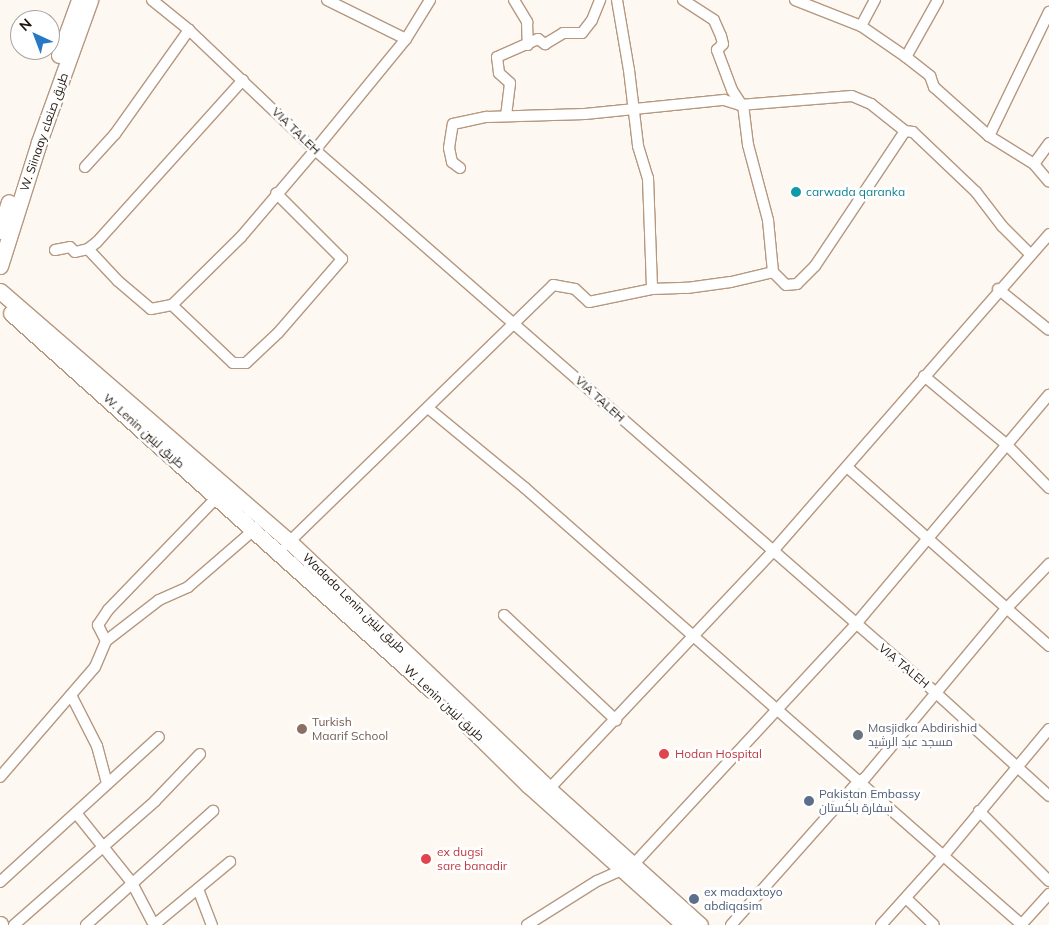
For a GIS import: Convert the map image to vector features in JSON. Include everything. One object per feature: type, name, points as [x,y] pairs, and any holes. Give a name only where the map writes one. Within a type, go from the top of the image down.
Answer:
[{"type":"main road","points":[[0,231],[13,208],[79,0]]},
{"type":"main road","name":"W. Siinaay طريق صنعاء","points":[[0,266],[13,208],[90,0]]},
{"type":"main road","name":"Wadada Lenin طريق لينين","points":[[0,291],[285,547],[549,789],[628,868],[700,925]]},
{"type":"main road","name":"W. Lenin طريق لينين","points":[[0,304],[86,370],[217,497],[255,529],[285,547],[628,868],[684,925]]},
{"type":"street","name":"VIA TALEH","points":[[152,0],[189,30],[315,150],[514,323],[855,625],[936,692],[1015,768],[1049,796]]},
{"type":"street","points":[[327,0],[406,39]]},
{"type":"street","points":[[88,249],[118,281],[151,309],[172,305],[241,237],[276,193],[315,150],[406,39],[430,0]]},
{"type":"street","points":[[514,0],[527,22],[528,45]]},
{"type":"street","points":[[506,116],[510,84],[499,73],[495,61],[503,54],[538,40],[545,44],[563,33],[582,33],[592,20],[600,0]]},
{"type":"street","points":[[617,0],[630,70],[632,109],[648,178],[652,288]]},
{"type":"street","points":[[683,0],[714,20],[723,44],[717,50],[740,105],[743,107],[748,145],[768,220],[773,272],[786,285],[797,284],[815,266],[905,131]]},
{"type":"street","points":[[862,26],[875,0]]},
{"type":"street","points":[[906,57],[938,0]]},
{"type":"street","points":[[802,2],[862,26],[906,57],[930,76],[934,87],[989,136],[1034,164],[1049,182]]},
{"type":"street","points":[[989,136],[1049,12]]},
{"type":"street","points":[[85,166],[115,134],[189,30]]},
{"type":"street","points":[[55,250],[70,248],[75,252],[88,249],[108,231],[243,80]]},
{"type":"street","points":[[460,168],[452,162],[449,148],[453,124],[506,116],[585,114],[655,105],[699,105],[724,100],[740,105],[852,96],[871,104],[905,131],[913,132],[976,192],[993,210],[999,222],[1030,254]]},
{"type":"street","points":[[1034,164],[1049,143]]},
{"type":"street","points":[[172,305],[233,362],[246,363],[278,333],[342,259],[276,193]]},
{"type":"street","points":[[549,789],[616,720],[772,552],[998,289],[1049,234]]},
{"type":"street","points":[[285,547],[553,285],[575,289],[589,302],[652,288],[687,288],[752,278],[773,272]]},
{"type":"street","points":[[998,289],[1049,330]]},
{"type":"street","points":[[924,376],[1006,444],[1049,488]]},
{"type":"street","points":[[527,925],[597,881],[628,868],[777,712],[855,625],[1049,395]]},
{"type":"street","points":[[428,408],[693,636],[777,712],[944,855],[1022,925],[1049,894]]},
{"type":"street","points":[[847,467],[930,538],[1005,610],[1049,646]]},
{"type":"street","points":[[106,641],[98,625],[108,610],[217,497]]},
{"type":"street","points":[[0,777],[95,667],[106,641],[159,600],[188,587],[255,529]]},
{"type":"street","points":[[731,925],[858,782],[865,778],[1005,610],[1049,564]]},
{"type":"street","points":[[504,614],[616,720]]},
{"type":"street","points":[[70,695],[97,746],[107,782]]},
{"type":"street","points":[[881,925],[907,899],[1049,729]]},
{"type":"street","points":[[0,882],[107,782],[159,737]]},
{"type":"street","points":[[14,925],[103,849],[200,754]]},
{"type":"street","points":[[86,925],[213,811]]},
{"type":"street","points":[[979,811],[1049,881]]},
{"type":"street","points":[[76,813],[132,883],[158,924],[230,862]]},
{"type":"street","points":[[198,889],[212,925]]},
{"type":"street","points":[[907,899],[934,925]]},
{"type":"place","name":"carwada qaranka","points":[[796,192]]},
{"type":"place","name":"Turkish Maarif School","points":[[302,729]]},
{"type":"place","name":"Masjidka Abdirishid مسجد عبد الرشيد","points":[[858,735]]},
{"type":"place","name":"Hodan Hospital","points":[[664,754]]},
{"type":"place","name":"Pakistan Embassy سفارة باكستان","points":[[809,801]]},
{"type":"place","name":"ex dugsi sare banadir","points":[[426,859]]},
{"type":"place","name":"ex madaxtoyo abdiqasim","points":[[694,899]]}]
